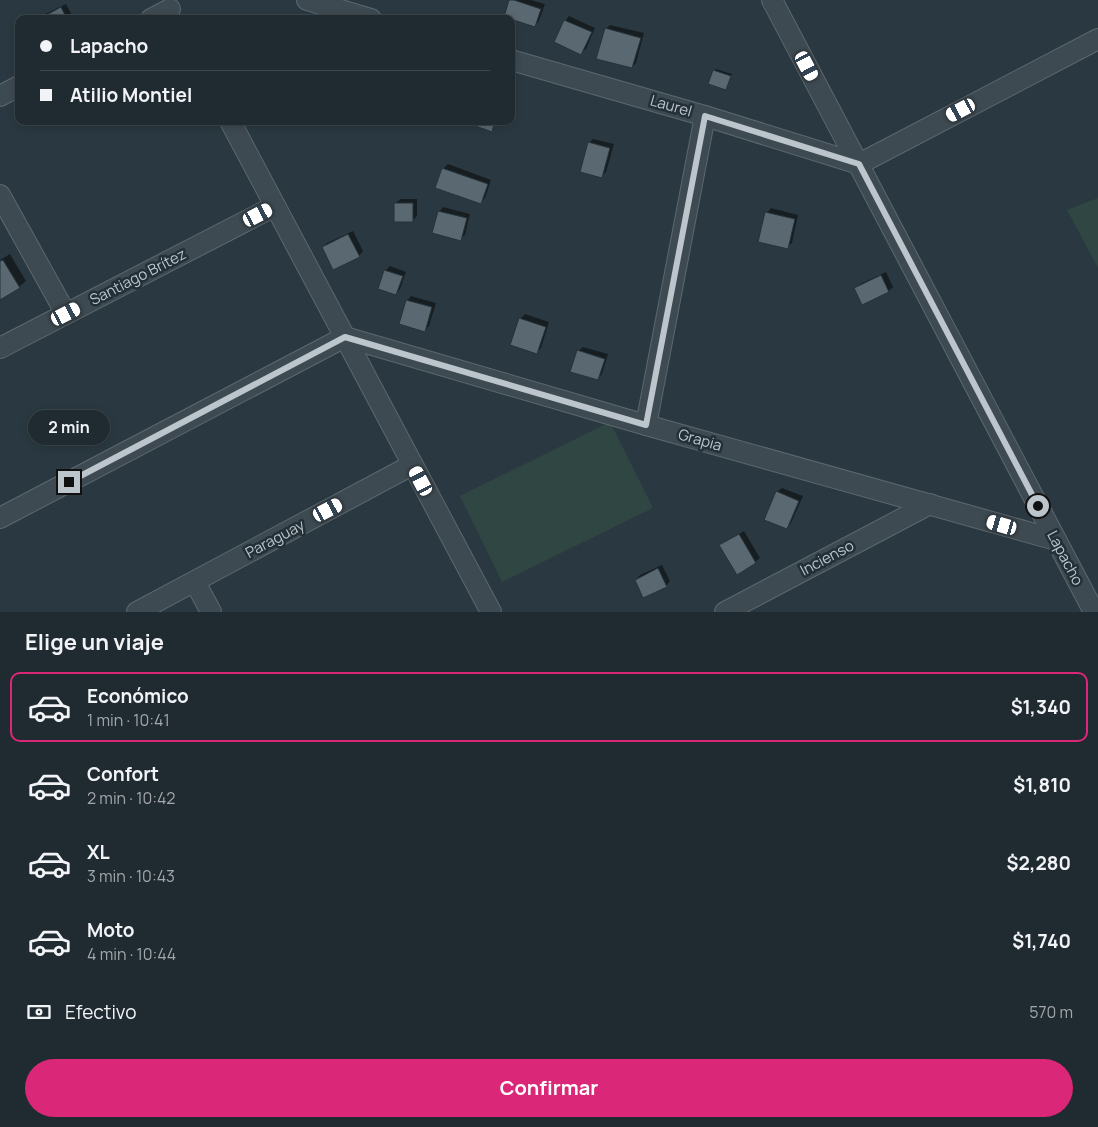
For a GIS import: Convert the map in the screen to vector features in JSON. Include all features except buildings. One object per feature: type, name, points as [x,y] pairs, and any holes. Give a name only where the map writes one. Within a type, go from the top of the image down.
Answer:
[{"type":"street","points":[[307,0],[358,15]]},
{"type":"street","name":"Lapacho","points":[[772,0],[1094,612]]},
{"type":"street","points":[[159,15],[170,9]]},
{"type":"street","points":[[859,164],[1098,39]]},
{"type":"street","name":"Laurel","points":[[515,61],[705,116],[859,164]]},
{"type":"street","points":[[0,96],[15,88]]},
{"type":"street","points":[[646,425],[705,116]]},
{"type":"street","points":[[232,125],[491,612]]},
{"type":"street","points":[[0,195],[66,314]]},
{"type":"street","name":"Santiago Brítez","points":[[0,348],[275,206]]},
{"type":"street","points":[[0,518],[345,337]]},
{"type":"street","name":"Grapia","points":[[345,337],[646,425],[1056,540]]},
{"type":"street","name":"Paraguay","points":[[137,612],[412,465]]},
{"type":"street","name":"Incienso","points":[[725,612],[930,504]]},
{"type":"street","points":[[195,582],[211,612]]},
{"type":"green space","points":[[1098,198],[1098,268],[1067,210]]},
{"type":"green space","points":[[610,422],[653,508],[502,582],[460,496]]},
{"type":"route","points":[[69,482],[345,337],[646,425],[705,116],[859,164],[1038,506]]}]
